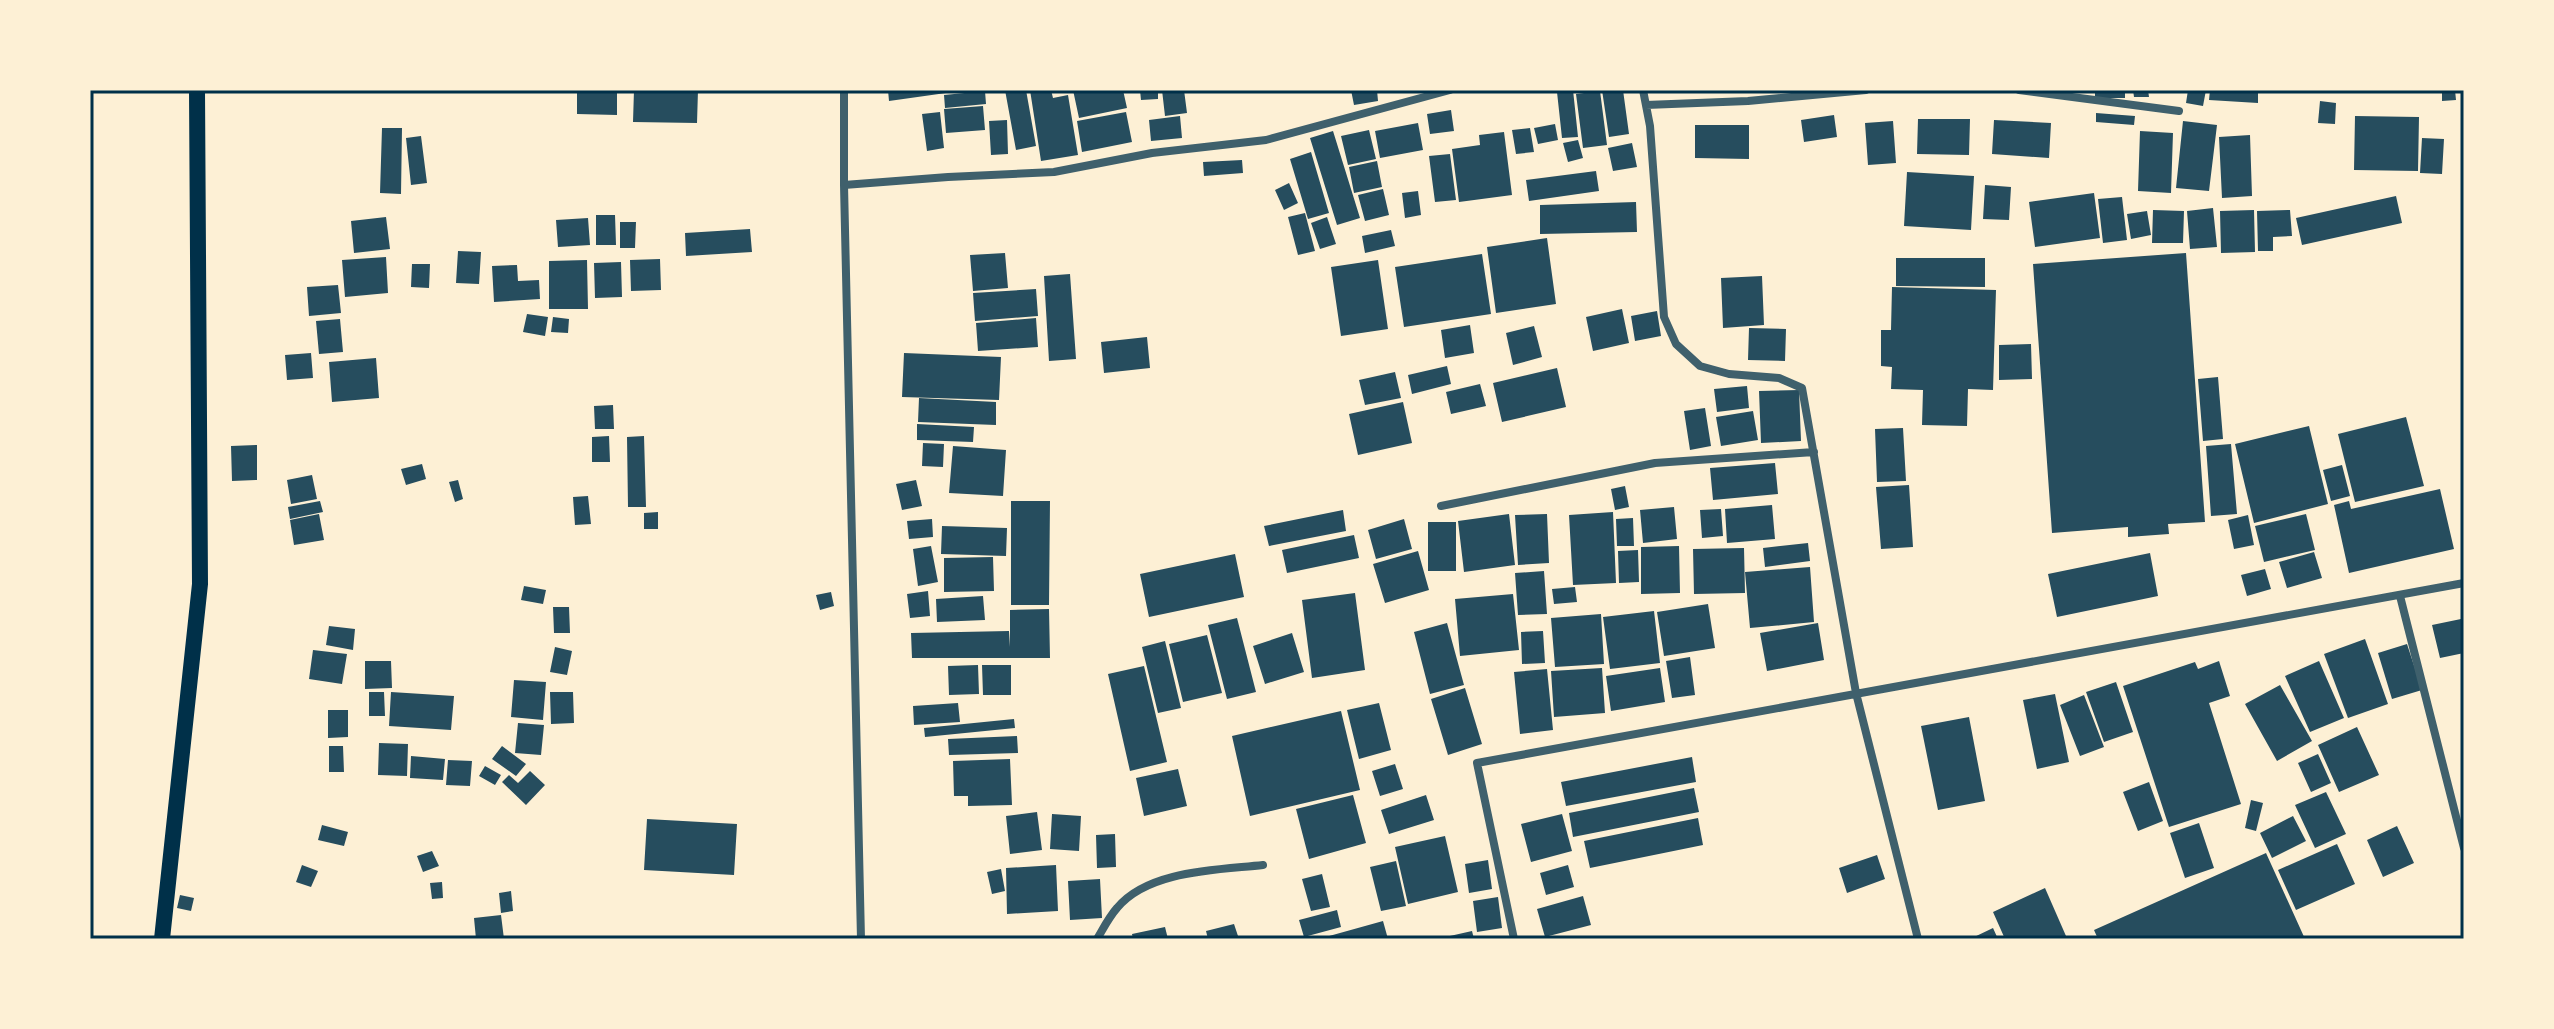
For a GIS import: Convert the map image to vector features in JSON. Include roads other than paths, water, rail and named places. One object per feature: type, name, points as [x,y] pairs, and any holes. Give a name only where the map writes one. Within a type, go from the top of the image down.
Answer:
[{"type":"main road","points":[[162,939],[200,584],[197,90]]},
{"type":"street","points":[[844,90],[861,939]]},
{"type":"street","points":[[844,185],[1054,172],[1152,153],[1266,140],[1450,90]]},
{"type":"street","points":[[1643,90],[1664,317],[1676,344],[1700,366],[1729,374],[1779,378],[1802,388],[1856,693],[1918,939]]},
{"type":"street","points":[[1646,105],[1748,101],[1866,90]]},
{"type":"street","points":[[2019,90],[2052,91],[2179,111]]},
{"type":"street","points":[[1441,506],[1655,463],[1814,452]]},
{"type":"street","points":[[1514,939],[1477,763],[2464,583]]},
{"type":"street","points":[[2400,596],[2464,848]]},
{"type":"street","points":[[1097,939],[1118,906],[1153,881],[1263,865]]}]
